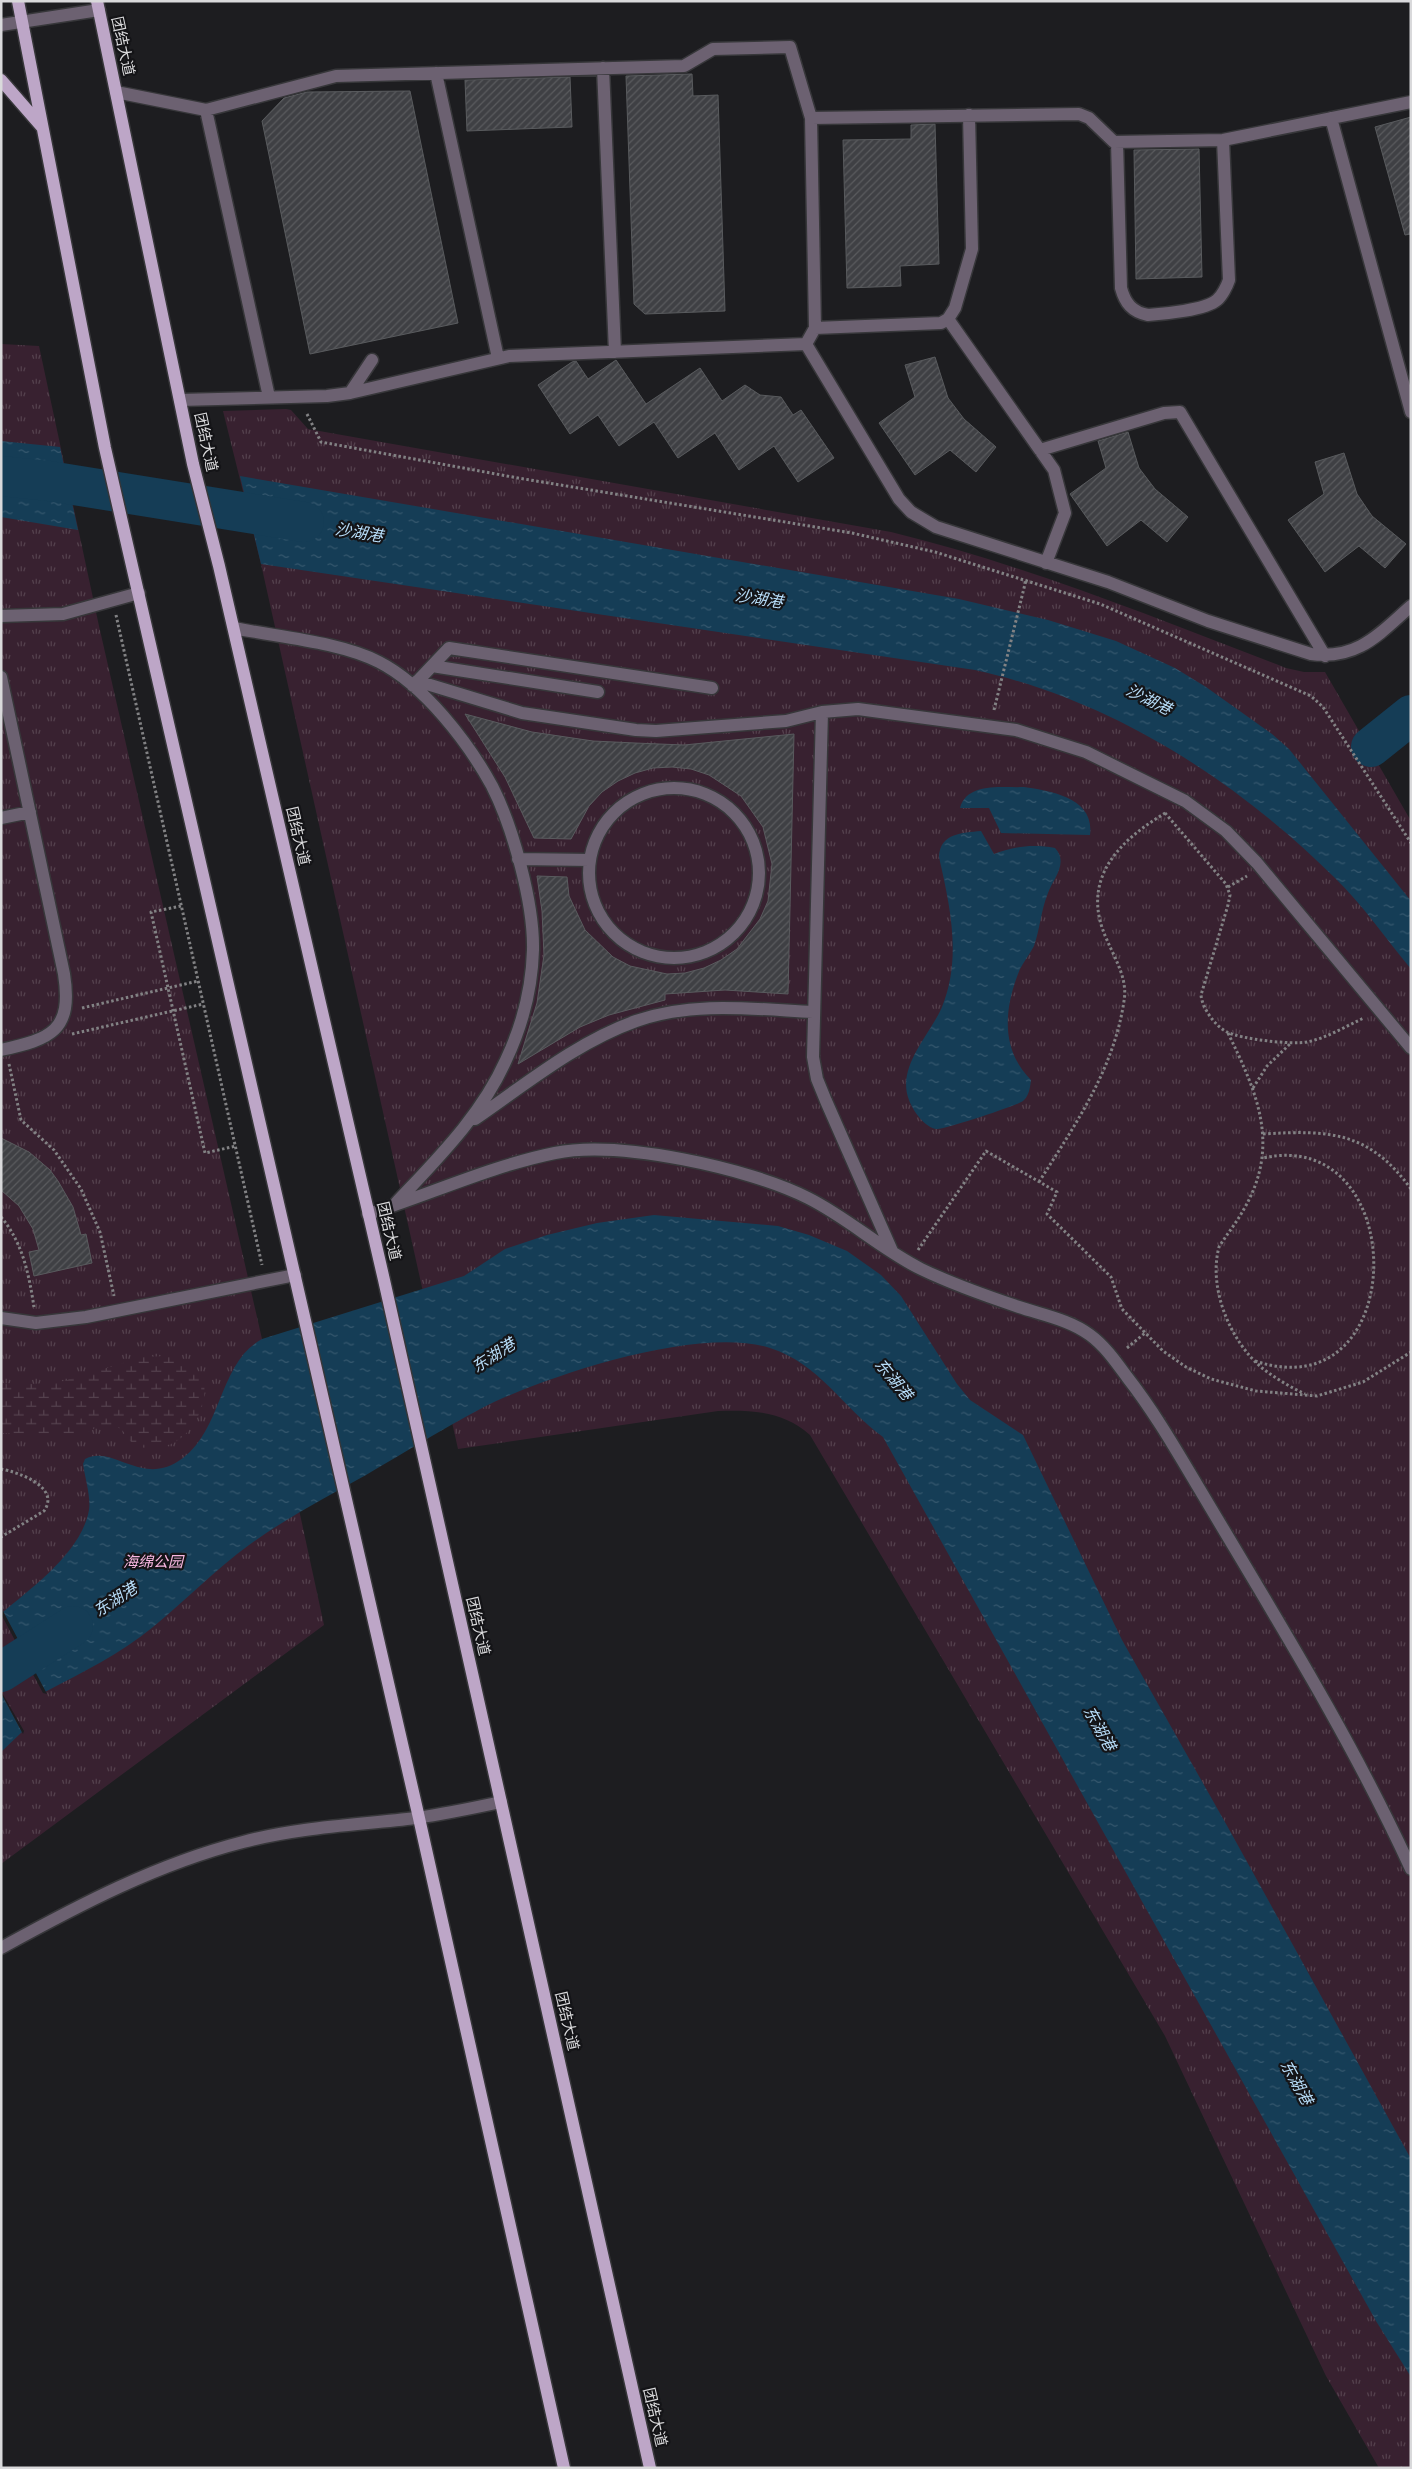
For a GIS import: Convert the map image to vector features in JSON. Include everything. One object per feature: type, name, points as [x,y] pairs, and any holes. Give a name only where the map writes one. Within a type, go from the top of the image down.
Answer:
[{"type":"main road","points":[[18,1],[105,448],[130,561],[139,593],[299,1292],[564,2468]]},
{"type":"main road","name":"团结大道","points":[[98,6],[193,464],[234,628],[384,1280],[650,2468]]},
{"type":"main road","points":[[1,80],[44,128]]},
{"type":"street","points":[[1,25],[98,6]]},
{"type":"street","points":[[116,92],[206,110],[324,78],[684,66],[713,49],[790,47],[811,118],[815,328],[806,344]]},
{"type":"street","points":[[603,68],[615,352]]},
{"type":"street","points":[[436,73],[498,358]]},
{"type":"street","points":[[811,118],[1079,114],[1089,118],[1109,139],[1117,142],[1223,140],[1411,102]]},
{"type":"street","points":[[206,110],[269,397]]},
{"type":"street","points":[[815,328],[941,323],[948,318],[955,308],[972,249],[969,115]]},
{"type":"street","points":[[1331,118],[1411,412]]},
{"type":"street","points":[[1117,142],[1121,288],[1124,299],[1131,308],[1140,314],[1148,315],[1207,305],[1218,300],[1229,280],[1223,140]]},
{"type":"street","points":[[948,318],[1054,470],[1065,513],[1046,563]]},
{"type":"street","points":[[180,400],[298,396],[350,392],[498,358],[806,344]]},
{"type":"street","points":[[806,344],[899,499],[911,512],[936,527],[1108,582],[1272,643],[1325,656],[1356,650],[1369,644],[1411,606]]},
{"type":"street","points":[[350,392],[372,360]]},
{"type":"street","points":[[1040,450],[1164,413],[1180,412],[1325,656]]},
{"type":"street","points":[[1,616],[62,614],[139,593]]},
{"type":"street","points":[[234,628],[360,653],[415,683],[522,713],[636,730],[656,731],[786,721],[822,712],[858,709],[1016,730],[1086,752],[1185,801],[1226,831],[1257,863],[1411,1048]]},
{"type":"street","points":[[415,683],[449,648],[712,688]]},
{"type":"street","points":[[432,666],[598,692]]},
{"type":"street","points":[[1,676],[64,974],[66,1011],[49,1035],[37,1042],[4,1050]]},
{"type":"street","points":[[393,1206],[468,1124],[506,1060],[525,1003],[531,975],[533,947],[530,913],[518,859],[492,787],[452,727],[415,683]]},
{"type":"street","points":[[822,712],[812,1012],[813,1057],[817,1079],[892,1251]]},
{"type":"street","points":[[675,788],[699,791],[714,797],[727,806],[748,831],[758,862],[756,894],[742,923],[719,945],[689,957],[657,956],[627,944],[604,921],[591,892],[590,860],[601,829],[622,805],[651,791],[675,788]]},
{"type":"street","points":[[1,818],[30,812]]},
{"type":"street","points":[[518,859],[590,860]]},
{"type":"street","points":[[468,1124],[578,1049],[637,1021],[712,1008],[812,1012]]},
{"type":"street","points":[[368,1214],[494,1169],[560,1152],[610,1150],[662,1155],[721,1168],[810,1198],[910,1262],[992,1298],[1081,1328],[1096,1339],[1114,1359],[1143,1397],[1272,1612],[1386,1816],[1411,1869]]},
{"type":"street","points":[[1,1318],[36,1322],[117,1311],[295,1275]]},
{"type":"street","points":[[1,1948],[95,1897],[138,1877],[242,1842],[286,1833],[418,1818],[502,1802]]},
{"type":"path","points":[[298,396],[321,442],[518,478],[852,533],[935,552],[1100,604],[1311,696],[1323,707],[1411,843]]},
{"type":"path","points":[[998,694],[1026,580]]},
{"type":"path","points":[[112,600],[266,1281]]},
{"type":"path","points":[[1039,1182],[1079,1119],[1106,1066],[1124,1003],[1125,988],[1122,974],[1101,928],[1098,916],[1097,900],[1102,876],[1107,864],[1134,834],[1185,801]]},
{"type":"path","points":[[1165,813],[1226,884],[1229,891],[1228,905],[1201,995],[1205,1008],[1216,1022],[1228,1032],[1253,1088],[1263,1134],[1263,1158],[1252,1193],[1219,1247],[1216,1257],[1218,1286],[1230,1325],[1241,1343],[1255,1360],[1275,1377],[1307,1396]]},
{"type":"path","points":[[181,906],[151,912],[205,1154],[236,1146]]},
{"type":"path","points":[[66,1011],[198,981]]},
{"type":"path","points":[[66,1035],[203,1004]]},
{"type":"path","points":[[1228,1032],[1291,1043],[1318,1038],[1380,1011]]},
{"type":"path","points":[[1253,1088],[1267,1066],[1291,1043]]},
{"type":"path","points":[[4,1050],[19,1116],[68,1166],[94,1215],[106,1257],[117,1311]]},
{"type":"path","points":[[1263,1134],[1325,1132],[1353,1140],[1387,1162],[1411,1190]]},
{"type":"path","points":[[910,1262],[986,1151],[1057,1192],[1047,1214],[1112,1277],[1120,1305],[1145,1333],[1175,1361],[1211,1379],[1256,1391],[1307,1396],[1326,1394],[1356,1385],[1374,1376],[1411,1352]]},
{"type":"path","points":[[1263,1158],[1284,1155],[1312,1156]]},
{"type":"path","points":[[1,1217],[15,1237],[22,1252],[28,1274],[36,1322]]},
{"type":"path","points":[[1114,1359],[1145,1333]]},
{"type":"path","points":[[1255,1360],[1292,1368],[1319,1366]]},
{"type":"path","points":[[1,1468],[20,1473],[35,1481],[43,1490],[47,1501],[44,1512],[1,1536]]},
{"type":"green space","name":"海绵公园","points":[[1,344],[39,346],[99,626],[262,1339],[324,1625],[1,1864]]},
{"type":"green space","points":[[291,410],[308,429],[891,532],[941,545],[1041,576],[1286,668],[1304,672],[1325,672],[1411,821],[1411,2468],[1379,2468],[1326,2376],[1165,2036],[810,1435],[789,1421],[767,1414],[743,1411],[718,1411],[458,1449],[261,564],[223,411]]},
{"type":"green space","points":[[166,1356],[182,1361],[196,1369],[202,1377],[204,1387],[202,1408],[197,1418],[184,1436],[175,1442],[158,1447],[135,1447],[121,1429],[113,1425],[101,1425],[80,1436],[1,1433],[1,1383],[35,1384],[64,1381],[143,1357]]},
{"type":"water","points":[[1,441],[60,447],[78,530],[1,517]]},
{"type":"water","points":[[240,476],[959,599],[1048,620],[1116,641],[1175,668],[1206,687],[1272,734],[1289,749],[1411,901],[1411,969],[1345,888],[1297,842],[1256,808],[1214,777],[1169,748],[1123,723],[1075,701],[1026,684],[975,670],[261,564]]},
{"type":"water","points":[[996,787],[1024,787],[1058,794],[1078,805],[1086,812],[1090,822],[1090,835],[1001,833],[989,808],[960,808],[970,794],[978,790]]},
{"type":"water","points":[[981,831],[994,854],[1009,849],[1039,846],[1055,848],[1061,859],[1059,871],[1046,899],[1034,946],[1020,969],[1008,1013],[1010,1042],[1014,1055],[1021,1068],[1031,1080],[1031,1083],[1027,1097],[1023,1101],[966,1122],[937,1129],[928,1126],[916,1114],[909,1100],[906,1088],[907,1075],[911,1063],[942,1007],[952,970],[952,932],[947,894],[939,857],[940,849],[943,843],[953,836]]},
{"type":"water","points":[[654,1215],[778,1226],[809,1235],[847,1251],[881,1275],[901,1296],[957,1384],[970,1400],[1023,1435],[1122,1640],[1411,2159],[1411,2377],[1376,2321],[883,1437],[855,1413],[817,1375],[788,1355],[770,1348],[740,1343],[705,1343],[666,1348],[584,1368],[512,1394],[454,1423],[277,1526],[236,1555],[165,1617],[128,1646],[45,1692],[3,1612],[42,1580],[67,1554],[77,1540],[85,1525],[89,1510],[89,1493],[83,1464],[85,1459],[96,1456],[107,1457],[142,1468],[154,1469],[168,1466],[183,1458],[196,1445],[206,1430],[237,1363],[248,1349],[262,1339],[464,1276],[505,1249],[547,1235],[597,1223]]},
{"type":"water","points":[[1,1693],[22,1732],[1,1752]]},
{"type":"pier","points":[[2,1609],[47,1694],[43,1693],[1,1614]]},
{"type":"pier","points":[[1,1691],[24,1731],[23,1734],[1,1693]]},
{"type":"building","points":[[692,74],[693,96],[718,95],[725,311],[645,314],[634,304],[626,76]]},
{"type":"building","points":[[570,77],[572,127],[467,131],[465,80]]},
{"type":"building","points":[[410,91],[458,323],[310,354],[262,121],[284,98],[307,92]]},
{"type":"building","points":[[1411,117],[1411,234],[1405,235],[1375,127]]},
{"type":"building","points":[[935,124],[939,264],[900,266],[901,286],[847,288],[843,140],[911,139],[911,125]]},
{"type":"building","points":[[1199,149],[1202,277],[1136,279],[1134,150]]},
{"type":"building","points":[[935,357],[948,398],[964,419],[996,447],[976,472],[950,450],[915,475],[879,423],[915,397],[905,365]]},
{"type":"building","points":[[616,360],[646,404],[700,368],[722,401],[745,385],[760,395],[781,397],[793,415],[801,410],[834,458],[798,482],[774,446],[739,470],[715,433],[678,458],[654,422],[619,446],[598,415],[570,434],[538,385],[572,362],[576,361],[588,379]]},
{"type":"building","points":[[1128,432],[1139,468],[1155,489],[1188,517],[1167,542],[1141,520],[1107,546],[1070,494],[1106,468],[1098,441]]},
{"type":"building","points":[[1344,453],[1357,494],[1372,516],[1406,544],[1385,568],[1359,546],[1325,572],[1288,520],[1324,494],[1315,462]]},
{"type":"building","points":[[465,714],[532,732],[593,741],[684,745],[794,734],[788,994],[725,990],[665,994],[665,1000],[609,1015],[580,1027],[518,1064],[537,1003],[544,955],[542,911],[537,876],[567,877],[569,896],[585,930],[613,957],[630,966],[667,974],[685,973],[704,968],[721,960],[737,949],[760,919],[768,901],[772,864],[763,827],[741,796],[709,775],[691,769],[653,768],[635,773],[618,781],[602,792],[589,806],[571,839],[534,838],[505,777]]},
{"type":"building","points":[[1,1138],[29,1152],[50,1170],[73,1207],[81,1235],[86,1234],[92,1263],[34,1276],[29,1252],[39,1250],[33,1229],[19,1206],[1,1190]]},
{"type":"waterway","name":"沙湖港","points":[[1,476],[49,481],[304,522]]},
{"type":"waterway","points":[[1371,747],[1411,715]]},
{"type":"waterway","name":"东湖港","points":[[1,1672],[73,1626]]}]
